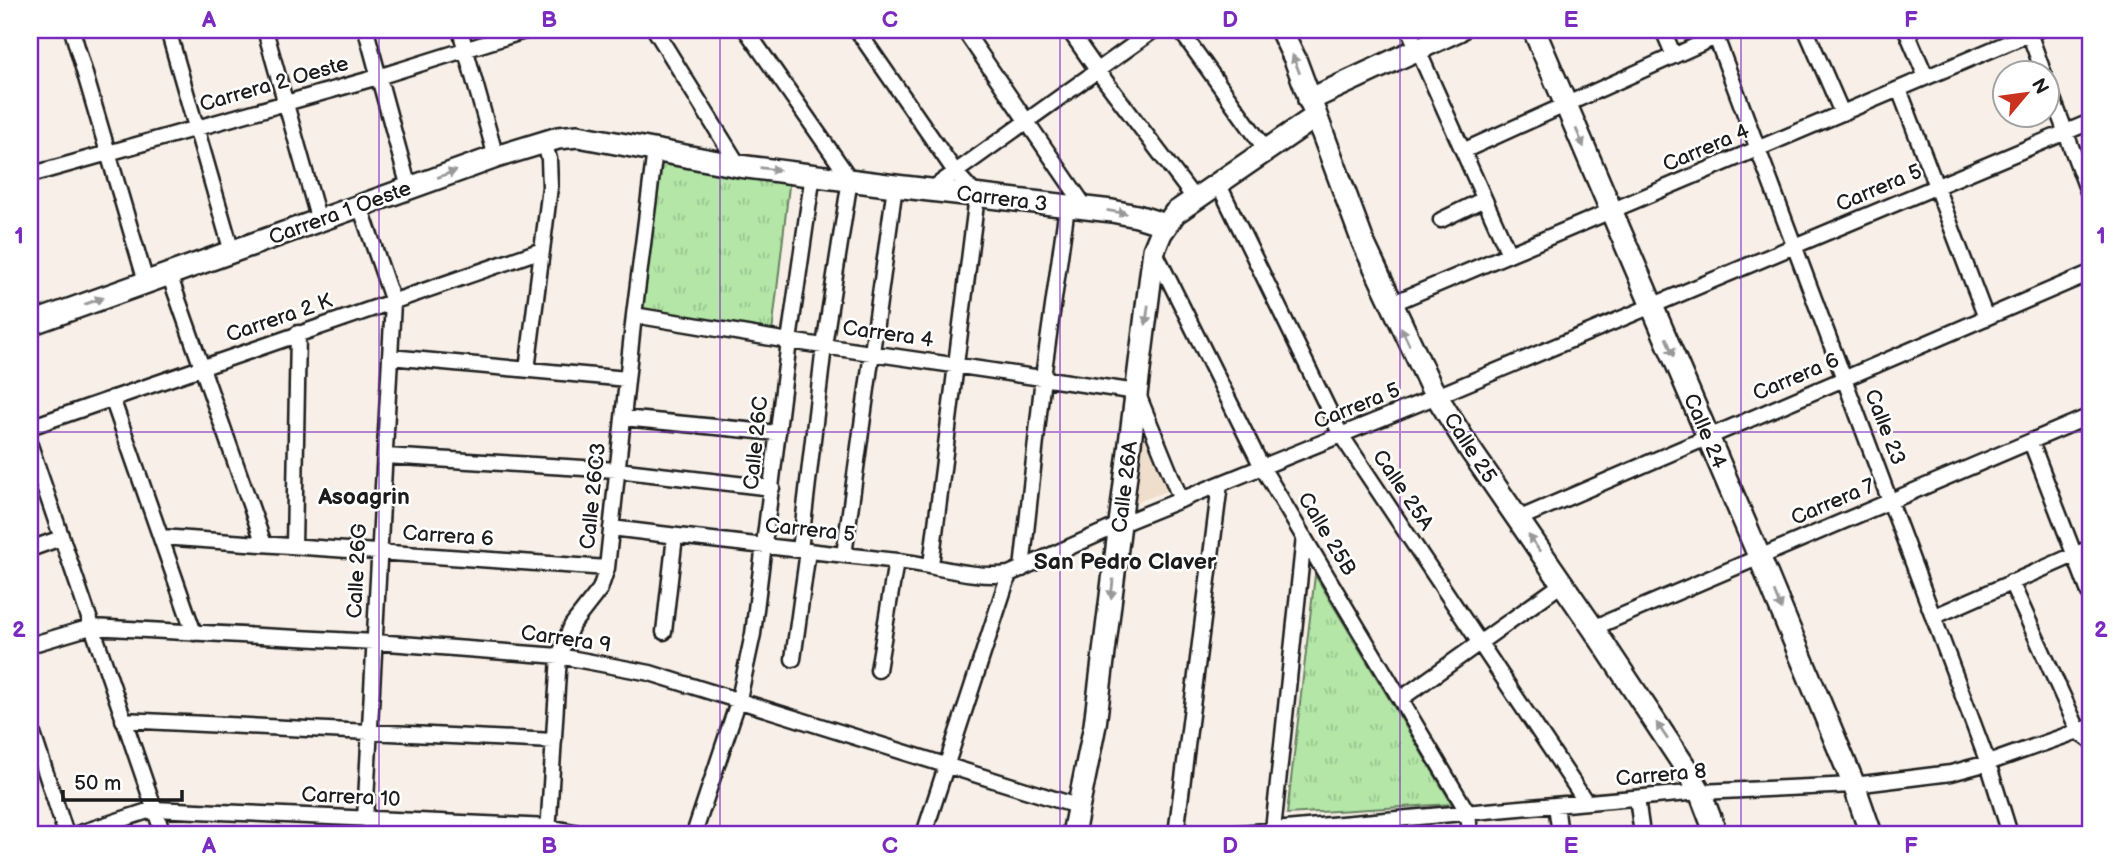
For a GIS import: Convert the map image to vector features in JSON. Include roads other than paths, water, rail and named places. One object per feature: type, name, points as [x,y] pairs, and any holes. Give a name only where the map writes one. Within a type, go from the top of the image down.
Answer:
[{"type":"street","points":[[72,30],[146,282]]},
{"type":"street","points":[[168,30],[232,252]]},
{"type":"street","points":[[265,30],[319,221]]},
{"type":"street","points":[[366,30],[410,188]]},
{"type":"street","points":[[460,30],[496,156]]},
{"type":"street","name":"Carrera 2 Oeste","points":[[30,175],[378,77],[528,30]]},
{"type":"street","points":[[746,30],[850,179],[824,346],[793,659]]},
{"type":"street","points":[[857,30],[956,173],[976,196],[931,565]]},
{"type":"street","points":[[924,834],[1016,571],[1043,377],[1076,207],[1027,121],[964,30]]},
{"type":"street","points":[[1069,30],[1194,198]]},
{"type":"street","points":[[929,191],[1154,30]]},
{"type":"street","points":[[1180,30],[1266,150]]},
{"type":"street","name":"Calle 25","points":[[1281,30],[1295,59],[1358,229],[1391,304],[1437,396],[1469,448],[1593,628],[1700,792],[1716,834]]},
{"type":"street","points":[[1166,225],[1175,213],[1194,198],[1266,150],[1312,108],[1413,39],[1459,30]]},
{"type":"street","name":"Calle 24","points":[[1534,30],[1759,556],[1854,785],[1871,834]]},
{"type":"street","points":[[1662,30],[1674,56]]},
{"type":"street","points":[[1463,151],[1731,30]]},
{"type":"street","points":[[1806,30],[1842,113]]},
{"type":"street","points":[[1906,30],[1926,77]]},
{"type":"street","points":[[659,31],[739,166]]},
{"type":"street","points":[[2031,31],[2040,60]]},
{"type":"street","name":"Carrera 4","points":[[1391,304],[2031,31]]},
{"type":"street","name":"Calle 23","points":[[1716,37],[1988,763],[2010,834]]},
{"type":"street","points":[[1413,39],[1509,254]]},
{"type":"street","points":[[1899,89],[1986,318]]},
{"type":"street","points":[[2060,116],[2090,197]]},
{"type":"street","name":"Carrera 5","points":[[611,528],[931,565],[979,574],[1016,571],[1121,524],[1437,396],[2090,122]]},
{"type":"street","name":"Carrera 1 Oeste","points":[[30,324],[544,141],[578,136],[654,150]]},
{"type":"street","points":[[527,370],[550,187],[549,159],[544,141]]},
{"type":"street","name":"Carrera 3","points":[[654,150],[739,166],[1076,207],[1137,216],[1166,225]]},
{"type":"street","name":"Calle 26C3","points":[[548,831],[559,656],[572,625],[600,590],[607,568],[654,150]]},
{"type":"street","name":"Calle 26C","points":[[694,834],[739,699],[754,634],[789,341],[813,174]]},
{"type":"street","name":"Calle 25A","points":[[1218,183],[1340,435],[1586,802]]},
{"type":"street","points":[[844,555],[895,187]]},
{"type":"street","points":[[1441,220],[1484,199]]},
{"type":"street","name":"Calle 26G","points":[[360,206],[393,302],[365,819]]},
{"type":"street","name":"Calle 26A","points":[[1073,834],[1095,725],[1154,250],[1166,225]]},
{"type":"street","name":"Carrera 2 K","points":[[30,427],[542,250]]},
{"type":"street","name":"Calle 25B","points":[[1154,250],[1262,467],[1402,698],[1468,813],[1470,834]]},
{"type":"street","name":"Carrera 6","points":[[1518,519],[2090,273]]},
{"type":"street","points":[[169,274],[264,544]]},
{"type":"street","name":"Carrera 4","points":[[634,315],[789,341],[1137,392]]},
{"type":"street","points":[[294,546],[299,334]]},
{"type":"street","points":[[390,357],[627,379]]},
{"type":"street","points":[[1137,392],[1181,500]]},
{"type":"street","points":[[112,398],[194,632]]},
{"type":"street","name":"Carrera 7","points":[[1593,628],[2090,416]]},
{"type":"street","points":[[623,418],[778,433]]},
{"type":"street","points":[[2031,442],[2090,595]]},
{"type":"street","points":[[31,450],[163,834]]},
{"type":"street","points":[[384,456],[617,470],[772,488]]},
{"type":"street","points":[[1177,834],[1220,484]]},
{"type":"street","points":[[664,632],[675,536]]},
{"type":"street","name":"Carrera 6","points":[[161,537],[607,568]]},
{"type":"street","points":[[1273,830],[1304,537]]},
{"type":"street","points":[[30,549],[61,538]]},
{"type":"street","points":[[1934,617],[2090,548]]},
{"type":"street","points":[[878,670],[896,561]]},
{"type":"street","points":[[2011,582],[2086,733]]},
{"type":"street","points":[[1402,698],[1562,584]]},
{"type":"street","name":"Carrera 9","points":[[30,645],[91,627],[375,642],[559,656],[650,673],[1080,807]]},
{"type":"street","points":[[123,720],[554,741]]},
{"type":"street","points":[[30,725],[66,834]]},
{"type":"street","name":"Carrera 8","points":[[1228,834],[1381,827],[1468,813],[1700,792],[1854,785],[1951,773],[2086,733]]},
{"type":"street","points":[[1637,797],[1642,834]]},
{"type":"street","points":[[1556,805],[1560,834]]},
{"type":"street","name":"Carrera 10","points":[[77,834],[154,809],[365,819],[584,834]]},
{"type":"district","name":"Asoagrin","points":[[364,497]]},
{"type":"district","name":"San Pedro Claver","points":[[1125,562]]}]
